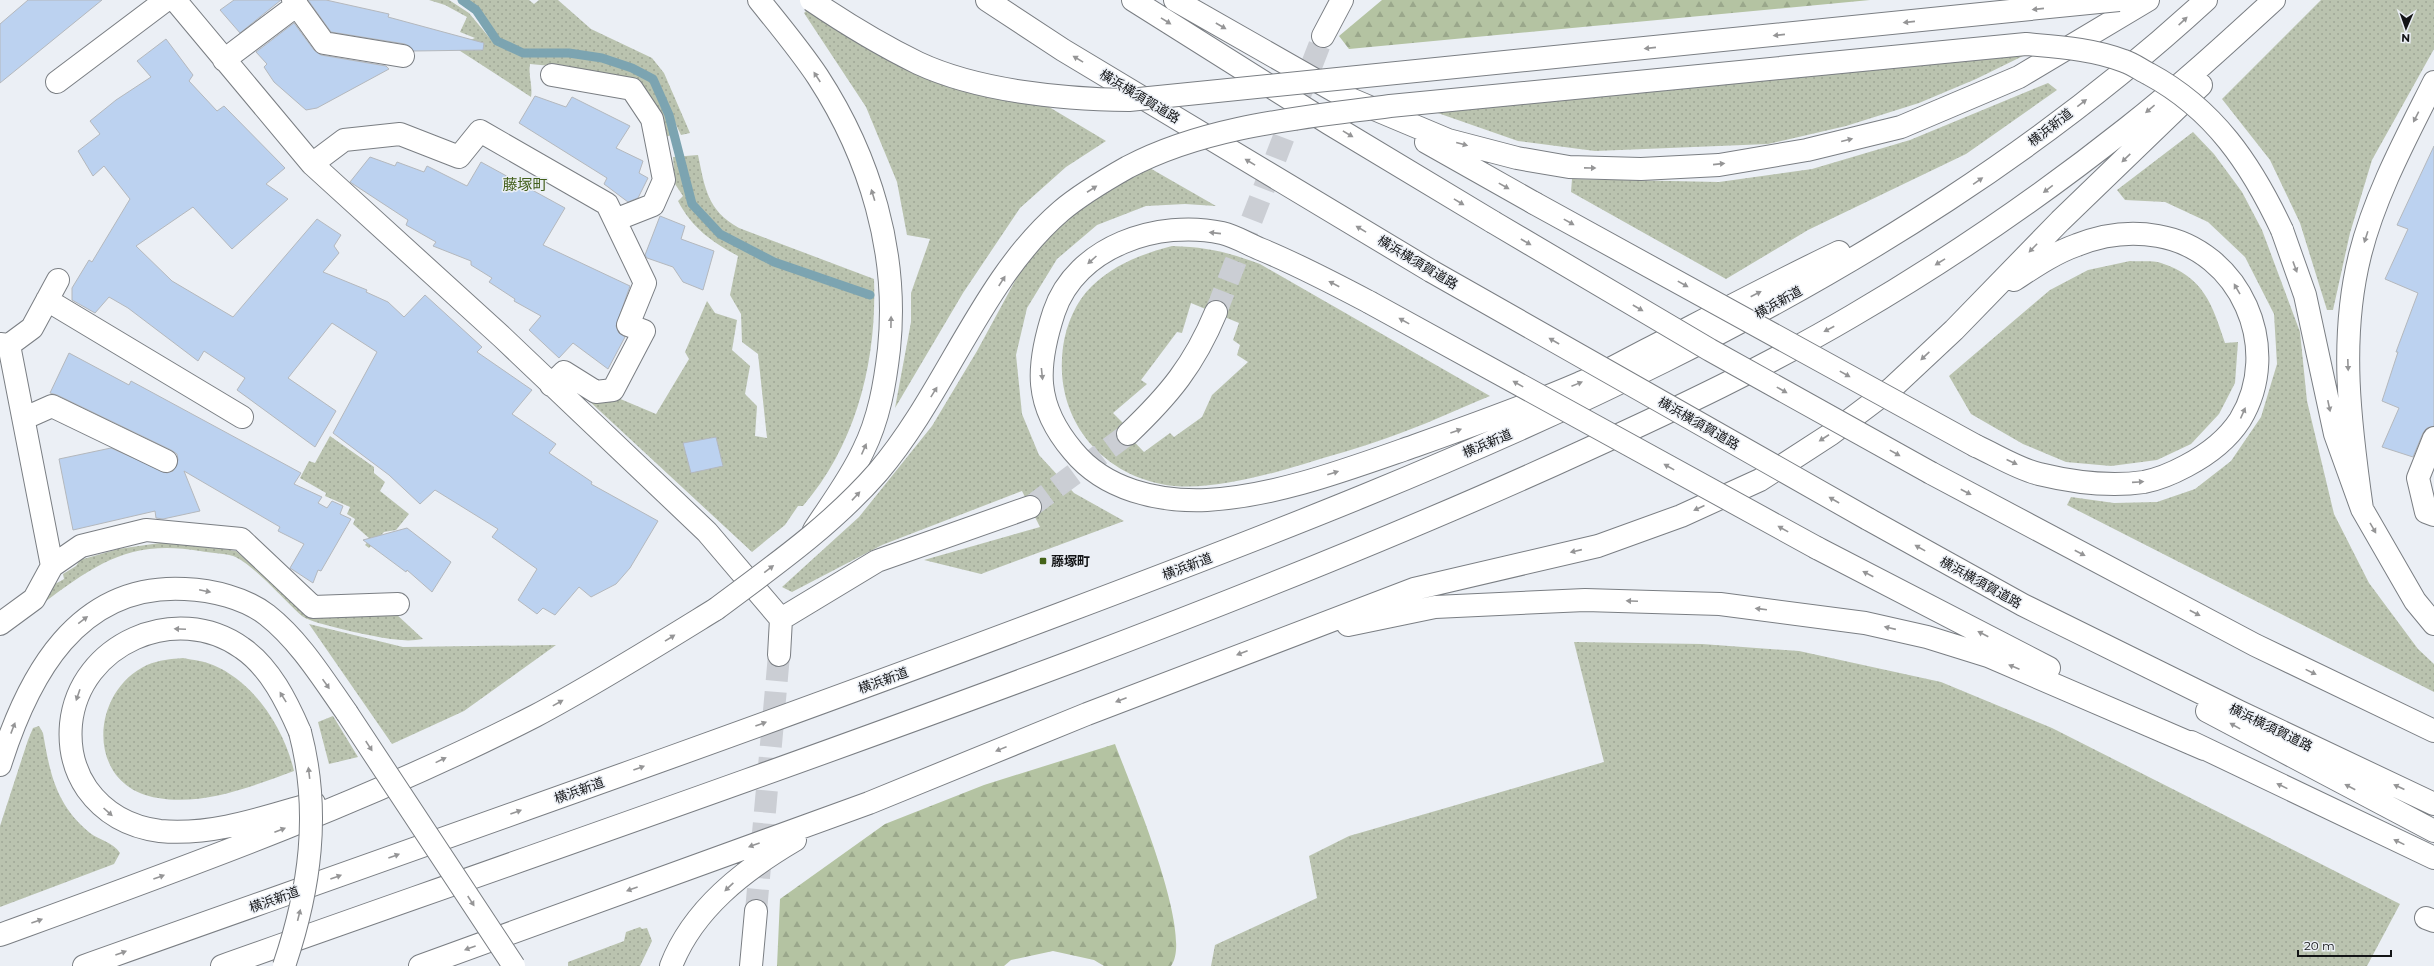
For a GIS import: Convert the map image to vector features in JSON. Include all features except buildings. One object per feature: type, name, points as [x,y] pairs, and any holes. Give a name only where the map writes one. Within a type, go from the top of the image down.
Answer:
[{"type":"main road","points":[[57,82],[166,0]]},
{"type":"main road","points":[[175,0],[312,164],[502,338],[707,532],[781,620],[779,655]]},
{"type":"main road","points":[[759,0],[818,77],[851,138],[884,232],[891,283],[891,327],[887,366],[877,416],[863,451],[806,541]]},
{"type":"main road","points":[[811,0],[842,21],[919,63],[968,80],[1076,99],[1129,100],[2119,0]]},
{"type":"main road","name":"横浜横須賀道路","points":[[987,0],[1063,50],[1431,271],[1868,519],[2023,605],[2240,712],[2434,804]]},
{"type":"main road","points":[[1133,0],[1330,124],[1710,350],[1931,474],[2255,645],[2434,731]]},
{"type":"main road","points":[[1175,0],[1534,203],[1976,446],[2037,474],[2076,481],[2114,484],[2145,482],[2173,473],[2199,460],[2221,443],[2240,419],[2252,391],[2257,362],[2255,333],[2247,307],[2235,284],[2218,264],[2195,247],[2171,238],[2147,234],[2121,234],[2100,238],[2057,254],[2010,283],[1954,330]]},
{"type":"main road","points":[[1323,36],[1342,0]]},
{"type":"main road","points":[[1348,98],[1448,140],[1517,158],[1569,167],[1641,169],[1719,165],[1807,150],[1901,126],[2019,77],[2148,0]]},
{"type":"main road","name":"横浜新道","points":[[84,966],[946,657],[1197,563],[1494,441],[1609,389],[1724,331],[1811,284],[1946,203],[2010,158],[2090,96],[2175,28],[2206,0]]},
{"type":"main road","points":[[222,966],[971,699],[1208,610],[1486,496],[1644,424],[1850,318],[2037,197],[2128,128],[2205,63],[2274,0]]},
{"type":"main road","points":[[420,966],[869,802],[1279,639],[1414,589],[1598,546],[1680,516],[1760,480],[1831,434],[1892,388],[1954,330],[2060,221],[2212,75],[2281,0]]},
{"type":"main road","points":[[224,60],[295,3],[324,44],[403,56]]},
{"type":"main road","points":[[0,935],[189,866],[332,810],[535,716],[641,656],[716,609],[806,541],[846,506],[883,465],[934,393],[1007,273],[1030,244],[1061,212],[1090,190],[1128,168],[1171,147],[1225,132],[1304,118],[1390,106],[2026,44],[2082,49],[2125,61],[2165,82],[2201,108],[2235,148],[2262,187],[2282,230],[2305,295],[2335,434],[2362,509],[2416,601],[2434,624]]},
{"type":"main road","points":[[552,75],[632,90],[652,119],[664,180],[653,205],[615,220]]},
{"type":"main road","points":[[2362,509],[2350,422],[2347,354],[2354,285],[2360,254],[2374,212],[2402,146],[2434,82]]},
{"type":"main road","points":[[312,164],[344,140],[400,134],[460,157],[480,131],[607,204],[645,283],[628,325],[644,331],[613,390],[596,392],[564,372],[551,385]]},
{"type":"main road","points":[[1946,203],[1816,263],[1581,383],[1380,458],[1296,484],[1246,495],[1205,500],[1166,498],[1110,484],[1081,461],[1059,435],[1047,409],[1041,368],[1043,346],[1057,303],[1077,274],[1101,252],[1136,237],[1183,229],[1223,234],[1296,264],[1369,302],[1817,548],[2204,748],[2434,858]]},
{"type":"main road","points":[[52,566],[25,418],[5,344],[32,328],[58,280]]},
{"type":"main road","points":[[47,300],[242,417]]},
{"type":"main road","points":[[1128,434],[1161,402],[1186,371],[1203,343],[1216,312]]},
{"type":"main road","points":[[25,418],[52,406],[166,461]]},
{"type":"main road","points":[[2434,438],[2418,478],[2426,512],[2434,515]]},
{"type":"main road","points":[[781,620],[877,561],[1030,507]]},
{"type":"main road","points":[[0,624],[34,599],[52,566],[80,546],[146,530],[241,539],[313,607],[398,604]]},
{"type":"main road","points":[[0,765],[14,724],[44,665],[74,626],[97,610],[146,591],[170,588],[198,589],[229,597],[266,614],[289,636],[313,664],[514,966]]},
{"type":"main road","points":[[1279,639],[1435,607],[1585,600],[1720,604],[1865,623],[1927,637],[1988,656],[2204,748]]},
{"type":"main road","points":[[2023,605],[2234,726],[2434,830]]},
{"type":"main road","points":[[284,966],[303,900],[313,822],[308,760],[300,732],[289,706],[275,684],[242,648],[220,636],[195,629],[172,628],[152,631],[130,639],[110,652],[92,669],[79,690],[72,714],[70,736],[73,759],[82,781],[95,799],[114,817],[135,826],[160,831],[185,832],[245,823],[406,777]]},
{"type":"main road","points":[[671,966],[676,954],[704,910],[737,879],[772,854],[806,833],[869,802]]},
{"type":"main road","points":[[751,966],[756,911]]},
{"type":"green space","points":[[429,0],[449,0],[469,13],[493,42],[523,56],[570,56],[602,61],[631,70],[651,81],[668,116],[672,135],[665,137],[641,87],[562,67],[530,64],[531,97],[454,47],[475,38],[460,32],[467,17],[445,5]]},
{"type":"green space","points":[[467,0],[529,0],[534,4],[539,0],[558,0],[591,29],[652,58],[664,73],[690,133],[681,135],[653,77],[632,66],[603,56],[567,50],[543,52],[524,50],[499,39],[478,8]]},
{"type":"green space","points":[[1382,0],[1870,0],[1349,49],[1339,36]]},
{"type":"green space","points":[[2321,0],[2434,0],[2434,49],[2372,160],[2350,233],[2333,310],[2327,310],[2300,223],[2270,160],[2222,99]]},
{"type":"green space","points":[[810,7],[1044,104],[1106,141],[1066,167],[1020,208],[963,293],[895,408],[911,322],[911,293],[930,239],[907,235],[897,182],[866,107],[804,13]]},
{"type":"green space","points":[[2025,55],[1976,79],[1919,103],[1846,126],[1768,144],[1595,151],[1518,141],[1432,111]]},
{"type":"green space","points":[[2048,83],[2057,90],[1966,154],[1808,230],[1726,279],[1571,192],[1572,179],[1719,182],[1812,169],[1910,140]]},
{"type":"green space","points":[[2193,132],[2214,154],[2242,192],[2262,230],[2300,332],[2307,401],[2334,514],[2369,583],[2418,649],[2434,664],[2434,692],[2067,505],[2071,497],[2114,503],[2157,502],[2195,489],[2231,461],[2261,417],[2277,364],[2274,314],[2245,257],[2208,222],[2165,202],[2125,200],[2117,190]]},
{"type":"green space","points":[[698,155],[709,197],[720,214],[728,221],[739,228],[874,279],[872,340],[860,399],[850,428],[822,481],[803,506],[798,506],[785,525],[752,552],[587,399],[602,403],[618,398],[656,414],[689,359],[685,352],[707,301],[715,313],[737,320],[732,350],[750,366],[745,394],[757,406],[755,436],[767,438],[758,354],[742,342],[741,314],[730,295],[738,256],[711,240],[696,227],[678,201],[683,196],[675,184],[673,157]]},
{"type":"green space","points":[[1148,167],[1216,206],[1185,204],[1146,206],[1097,225],[1057,259],[1027,308],[1016,355],[1022,414],[1039,455],[1074,493],[1124,521],[981,574],[924,560],[1040,527],[1022,491],[882,545],[792,592],[782,587],[859,517],[932,426],[977,351],[1028,257],[1084,205]]},
{"type":"green space","points":[[1172,246],[1207,249],[1227,253],[1260,264],[1490,396],[1377,442],[1288,469],[1252,478],[1214,485],[1178,486],[1161,484],[1137,477],[1117,466],[1099,452],[1084,435],[1073,416],[1065,395],[1062,372],[1063,347],[1069,322],[1081,299],[1092,286],[1101,278],[1129,261]],"holes":[[[1191,303],[1239,323],[1233,340],[1240,345],[1237,355],[1248,362],[1212,395],[1202,417],[1174,437],[1170,433],[1144,452],[1119,426],[1123,423],[1113,413],[1147,384],[1141,380],[1177,332],[1182,333]]]},
{"type":"green space","points":[[2130,261],[2161,263],[2176,269],[2187,276],[2197,284],[2210,304],[2216,316],[2225,343],[2238,342],[2235,383],[2219,414],[2191,444],[2157,460],[2111,466],[2066,462],[2023,444],[1971,414],[1949,376],[2050,290],[2088,270]]},
{"type":"green space","points":[[330,436],[374,467],[374,473],[385,482],[380,491],[409,514],[396,530],[384,532],[369,548],[365,545],[370,539],[353,524],[355,519],[347,514],[350,507],[325,496],[326,493],[300,478],[309,461],[315,463]]},
{"type":"green space","points":[[174,541],[236,551],[310,616],[395,613],[423,639],[407,640],[381,637],[350,631],[308,619],[302,616],[259,574],[241,560],[225,554],[175,548],[133,552],[115,558],[97,566],[42,604],[46,589],[64,579],[63,574],[76,566],[80,560],[118,549]]},
{"type":"green space","points":[[309,624],[403,647],[556,645],[464,711],[392,744]]},
{"type":"green space","points":[[1574,642],[1702,644],[1799,651],[1941,682],[2052,728],[2400,904],[2367,966],[1211,966],[1215,945],[1317,898],[1309,856],[1349,836],[1604,762]]},
{"type":"green space","points":[[183,658],[213,665],[242,683],[254,695],[275,723],[283,739],[294,771],[262,783],[228,793],[210,797],[175,800],[158,798],[134,790],[117,776],[107,758],[103,738],[106,716],[114,696],[128,678],[147,665],[170,659]]},
{"type":"green space","points":[[333,716],[358,757],[329,764],[318,722]]},
{"type":"green space","points":[[39,726],[43,733],[56,788],[69,811],[90,833],[114,846],[120,853],[114,864],[0,907],[0,826],[28,740],[33,728]]},
{"type":"green space","points":[[1115,744],[1145,823],[1168,892],[1174,924],[1176,949],[1171,966],[1104,966],[1094,960],[1053,951],[1011,960],[1004,966],[777,966],[780,899],[885,824],[984,785]]},
{"type":"green space","points":[[640,927],[642,929],[647,928],[652,941],[640,966],[568,966],[568,962],[624,941],[626,932]]},
{"type":"waterway","points":[[462,0],[476,10],[497,41],[523,53],[569,53],[602,58],[632,68],[653,79],[669,115],[692,204],[720,234],[774,262],[870,295]]},
{"type":"tunnel","points":[[1216,312],[1323,36]]},
{"type":"tunnel","points":[[1030,507],[1128,434]]},
{"type":"tunnel","points":[[756,911],[779,655]]},
{"type":"place","name":"藤塚町","points":[[1043,561]]},
{"type":"district","name":"藤塚町","points":[[525,184]]}]
